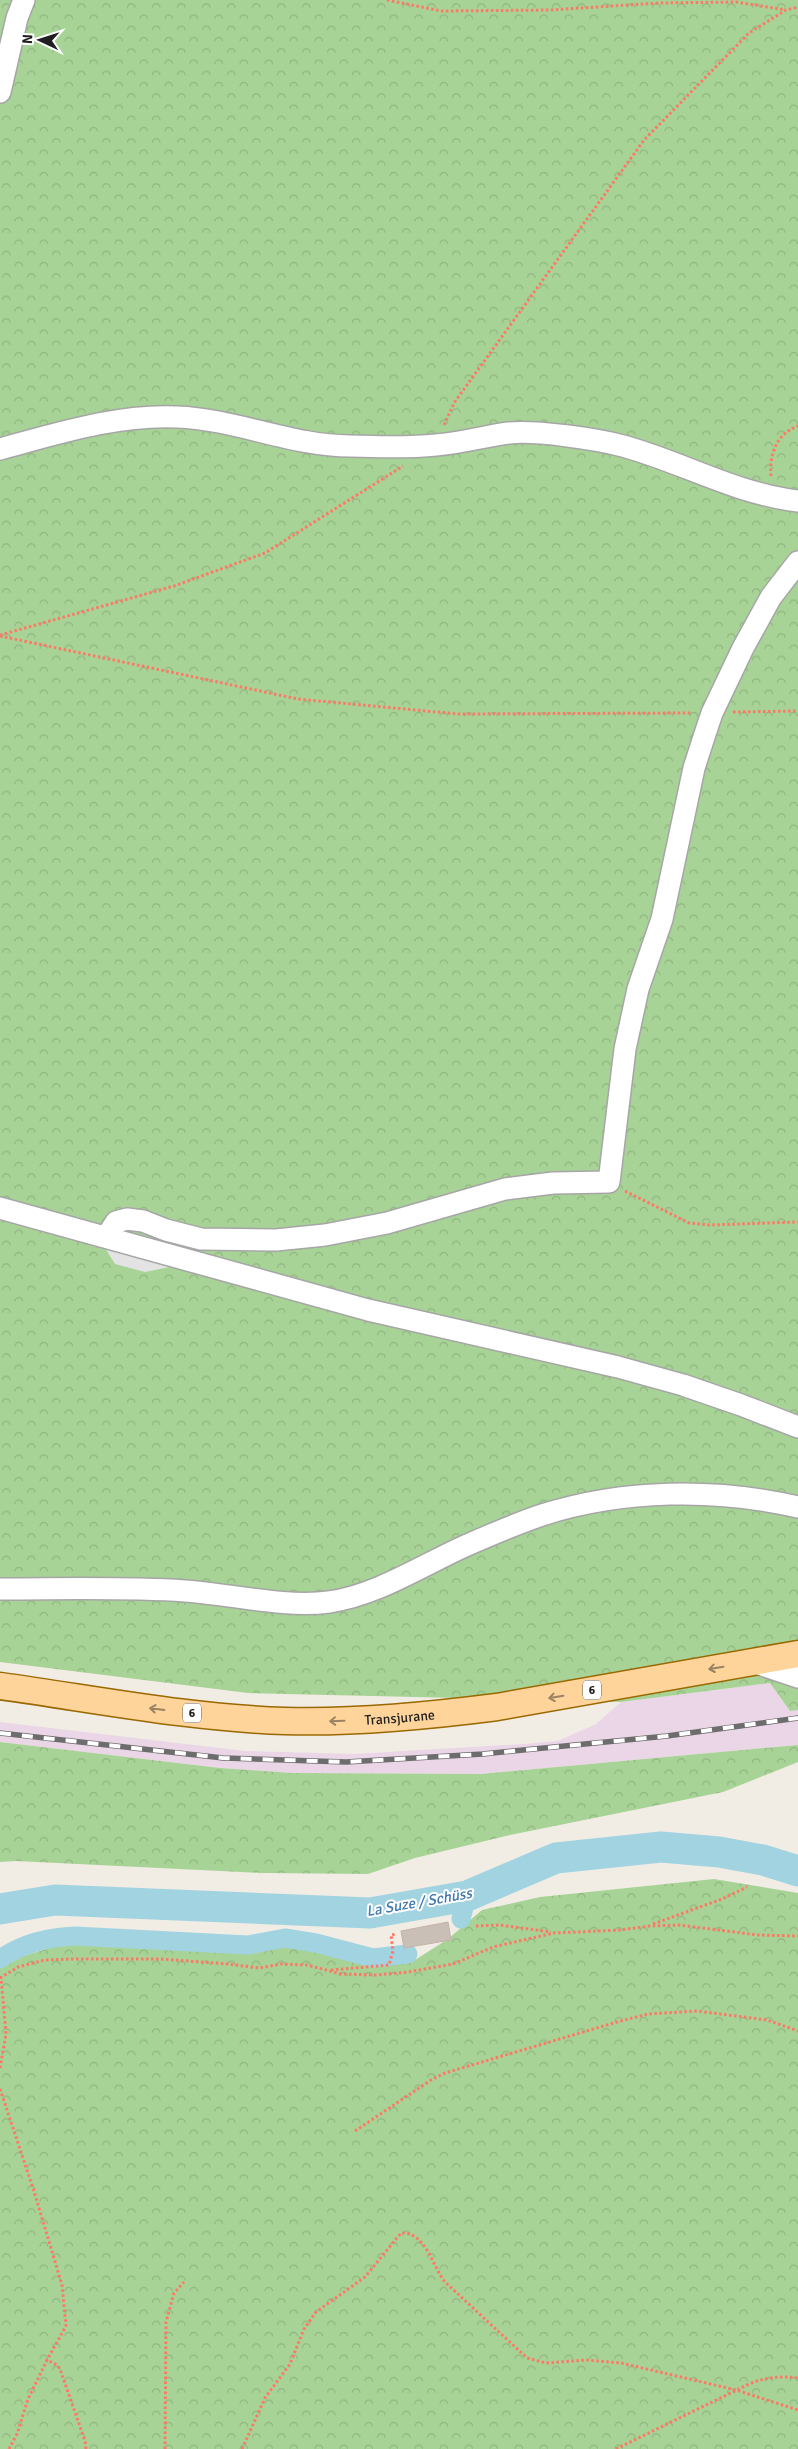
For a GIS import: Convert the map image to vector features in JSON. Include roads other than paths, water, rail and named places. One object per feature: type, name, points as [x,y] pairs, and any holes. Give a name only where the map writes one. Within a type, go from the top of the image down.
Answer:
[{"type":"main road","name":"Transjurane","points":[[0,1686],[142,1708],[222,1717],[335,1721],[451,1713],[497,1707],[798,1654]]},
{"type":"street","points":[[0,92],[17,18],[24,0]]},
{"type":"street","points":[[0,449],[97,425],[136,419],[176,417],[213,422],[323,444],[348,446],[436,445],[511,433],[566,436],[622,446],[724,483],[776,499],[798,501]]},
{"type":"street","points":[[106,1237],[116,1222],[127,1219],[143,1221],[166,1230],[202,1239],[276,1240],[325,1235],[387,1223],[505,1190],[553,1183],[615,1186],[615,1142],[619,1087],[638,989],[662,919],[694,768],[712,713],[743,648],[771,597],[798,562]]},
{"type":"street","points":[[0,1208],[368,1310],[618,1367],[674,1382],[742,1405],[798,1427]]},
{"type":"street","points":[[0,1589],[186,1591],[304,1603],[326,1602],[349,1598],[380,1587],[504,1529],[543,1515],[583,1505],[623,1499],[691,1494],[741,1497],[798,1507]]},
{"type":"street","points":[[753,1662],[798,1677]]},
{"type":"waterway","name":"La Suze / Schüss","points":[[0,1909],[55,1900],[370,1913],[467,1896],[556,1858],[661,1847],[719,1852],[763,1860],[798,1871]]},
{"type":"waterway","points":[[461,1919],[467,1896]]},
{"type":"waterway","points":[[0,1959],[9,1953],[36,1942],[75,1936],[248,1945],[285,1938],[316,1943],[373,1958],[408,1954]]},
{"type":"railway","points":[[0,1733],[223,1758],[346,1762],[483,1754],[667,1736],[798,1718]]}]
